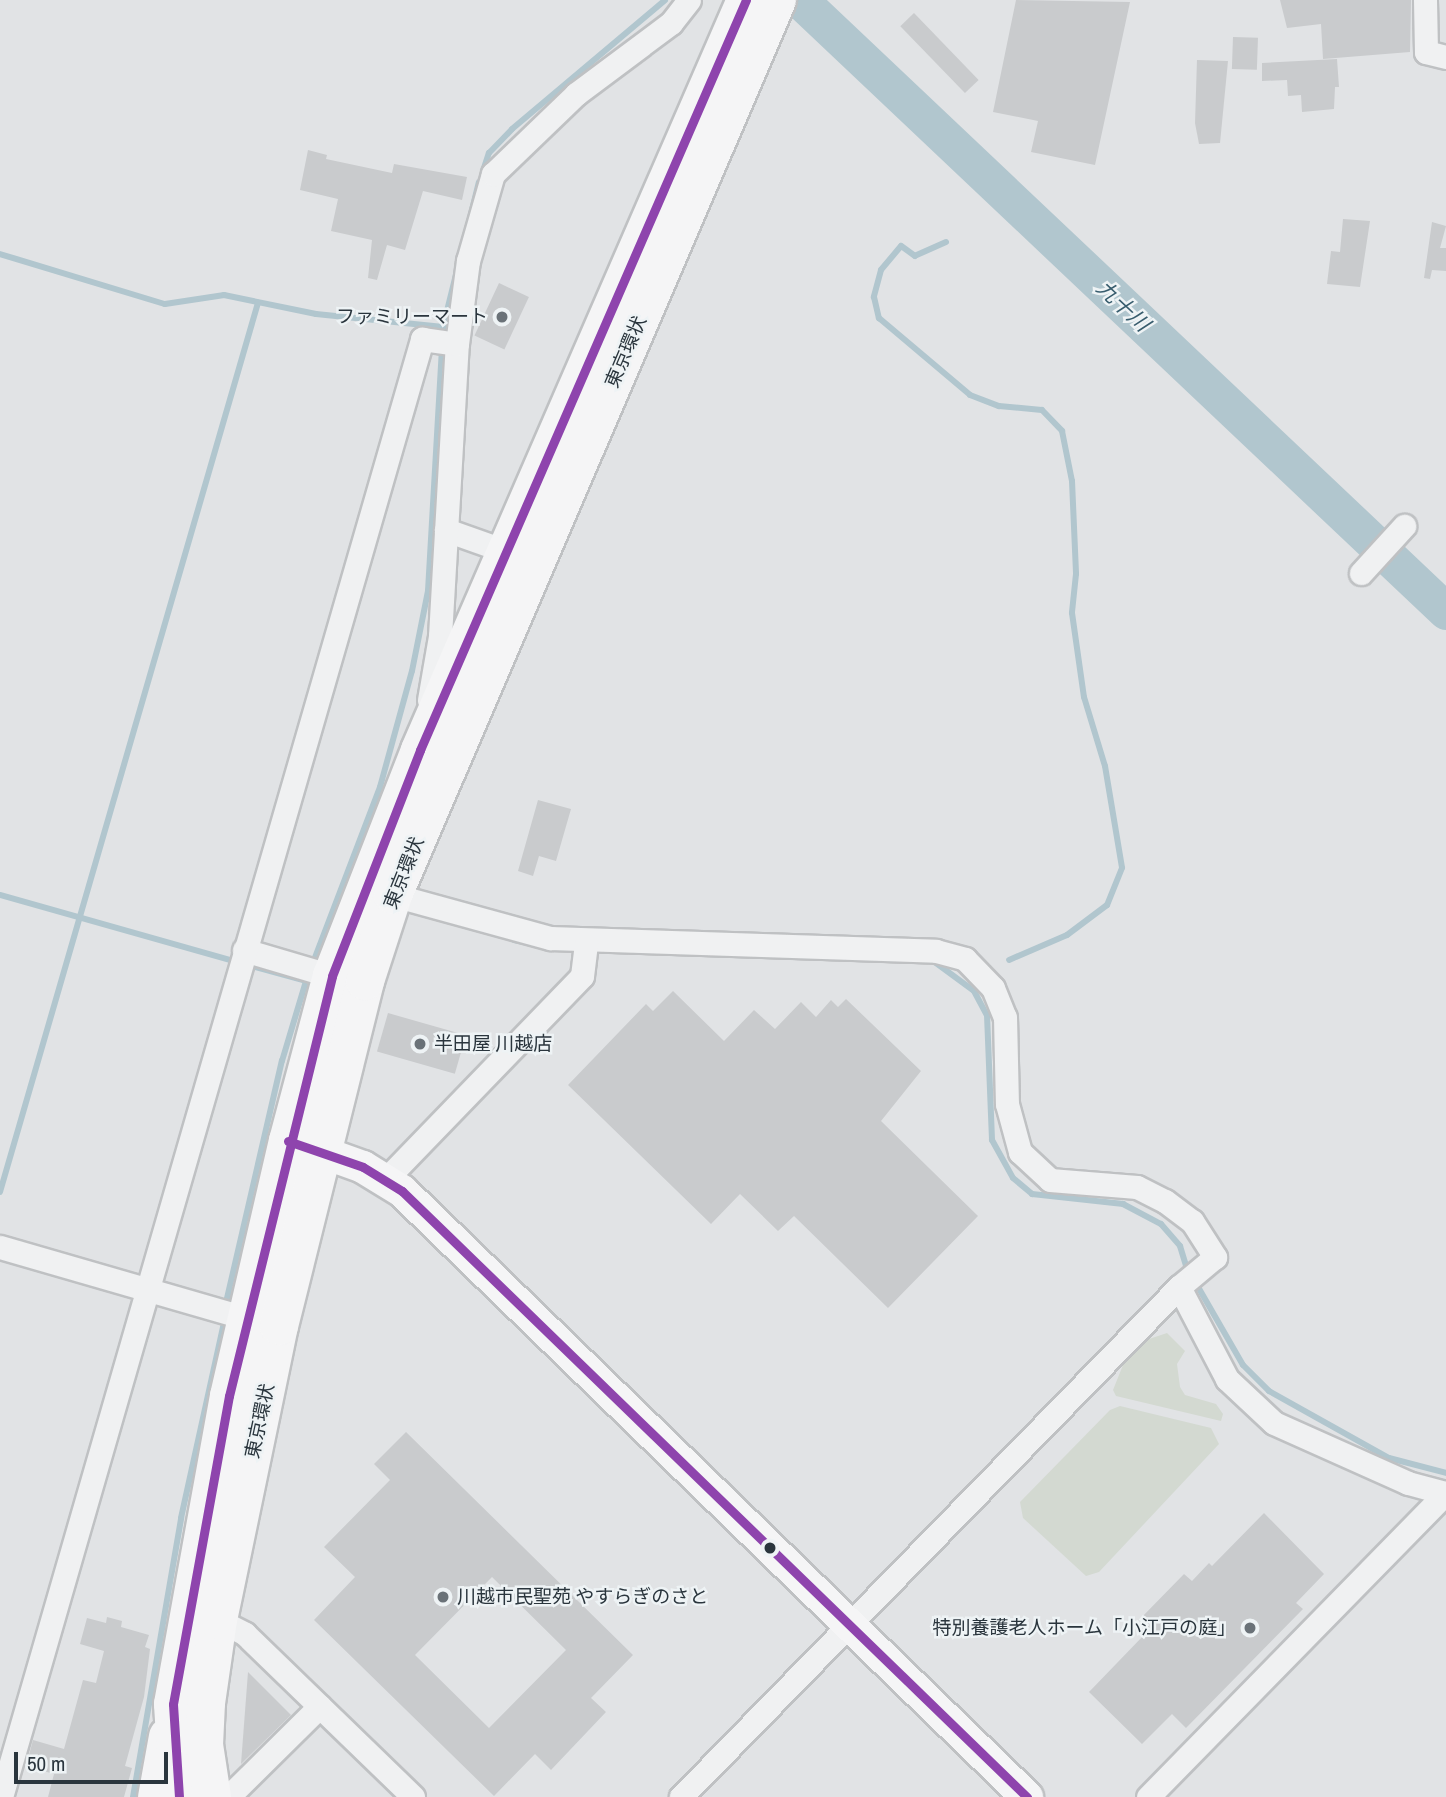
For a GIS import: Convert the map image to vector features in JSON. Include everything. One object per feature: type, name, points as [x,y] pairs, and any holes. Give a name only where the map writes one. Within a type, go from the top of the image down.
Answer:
[{"type":"highway","name":"東京環状","points":[[212,1797],[204,1745],[206,1703],[218,1620],[332,976],[420,750],[508,552],[765,3]]},
{"type":"highway","name":"東京環状","points":[[179,1797],[173,1704],[246,1318],[393,895],[765,3]]},
{"type":"main road","points":[[156,1797],[173,1704]]},
{"type":"street","points":[[420,750],[440,636],[457,344],[468,261],[493,174],[576,94],[671,23],[689,0]]},
{"type":"street","points":[[1425,0],[1426,52],[1446,57]]},
{"type":"street","points":[[1,1797],[422,339],[457,344]]},
{"type":"street","points":[[1361,573],[1404,526]]},
{"type":"street","points":[[446,530],[508,552]]},
{"type":"street","points":[[393,895],[586,949],[936,951],[965,960],[993,988],[1005,1017],[1007,1104],[1020,1152],[1050,1180],[1138,1187],[1182,1212],[1215,1256],[1187,1281],[681,1797]]},
{"type":"street","points":[[386,1179],[582,976],[586,949]]},
{"type":"street","points":[[244,950],[332,976]]},
{"type":"street","points":[[304,1146],[386,1179],[1027,1797]]},
{"type":"street","points":[[0,1247],[246,1318]]},
{"type":"street","points":[[1148,1797],[1446,1493],[1408,1483],[1295,1435],[1268,1419],[1227,1379],[1187,1281]]},
{"type":"street","points":[[218,1620],[245,1634],[413,1797]]},
{"type":"street","points":[[229,1797],[320,1706]]},
{"type":"shaded area","points":[[1167,1333],[1185,1351],[1177,1364],[1180,1387],[1185,1395],[1216,1404],[1223,1414],[1221,1421],[1116,1396],[1113,1390],[1123,1365],[1146,1340]]},
{"type":"shaded area","points":[[1120,1406],[1211,1428],[1219,1444],[1099,1572],[1086,1576],[1023,1518],[1020,1502],[1110,1410]]},
{"type":"building","points":[[1016,0],[1130,2],[1095,165],[1031,152],[1038,121],[993,112]]},
{"type":"building","points":[[1280,0],[1411,0],[1410,52],[1323,59],[1321,24],[1287,28]]},
{"type":"building","points":[[914,13],[979,80],[965,93],[900,26]]},
{"type":"building","points":[[1233,37],[1258,38],[1257,70],[1232,69]]},
{"type":"building","points":[[1337,59],[1339,87],[1335,87],[1334,109],[1302,112],[1301,95],[1288,96],[1287,80],[1262,81],[1262,63]]},
{"type":"building","points":[[1197,60],[1228,61],[1220,143],[1199,144],[1195,123]]},
{"type":"building","points":[[308,150],[327,155],[326,159],[392,173],[394,164],[467,177],[462,200],[423,191],[405,250],[387,245],[377,280],[368,278],[372,240],[331,231],[338,199],[300,190]]},
{"type":"building","points":[[1343,219],[1370,221],[1360,287],[1327,284],[1331,251],[1340,252]]},
{"type":"building","points":[[1432,222],[1446,226],[1440,248],[1446,248],[1446,271],[1432,270],[1430,279],[1424,278]]},
{"type":"building","name":"ファミリーマート","points":[[499,283],[529,297],[504,350],[474,336]]},
{"type":"building","points":[[538,800],[571,809],[556,861],[539,856],[533,876],[518,871]]},
{"type":"building","points":[[673,991],[724,1041],[754,1010],[775,1029],[801,1002],[816,1017],[831,1000],[838,1007],[846,999],[921,1071],[881,1121],[978,1216],[888,1308],[794,1216],[778,1231],[740,1194],[711,1224],[568,1085],[646,1004],[653,1011]]},
{"type":"building","points":[[388,1013],[466,1035],[455,1074],[377,1051]]},
{"type":"building","points":[[406,1432],[633,1655],[591,1698],[606,1712],[551,1770],[535,1754],[494,1796],[314,1620],[355,1577],[324,1547],[390,1480],[374,1464]],"holes":[[[492,1577],[566,1650],[489,1728],[415,1655]]]},
{"type":"building","name":"特別養護老人ホーム「小江戸の庭」","points":[[1264,1513],[1324,1574],[1296,1603],[1303,1609],[1186,1728],[1172,1714],[1142,1744],[1089,1692],[1144,1635],[1141,1632],[1147,1626],[1140,1619],[1184,1574],[1192,1581],[1209,1563],[1212,1566]]},
{"type":"building","points":[[107,1617],[122,1621],[121,1627],[149,1635],[145,1647],[150,1649],[144,1697],[125,1766],[132,1768],[124,1797],[48,1797],[54,1774],[26,1766],[33,1740],[64,1749],[83,1680],[96,1683],[104,1651],[80,1644],[87,1618],[106,1623]]},
{"type":"building","points":[[248,1672],[291,1715],[241,1764]]},
{"type":"waterway","points":[[483,171],[489,153],[512,129],[665,0]]},
{"type":"waterway","name":"九十川","points":[[800,0],[1446,611]]},
{"type":"waterway","points":[[248,965],[306,981],[380,787],[412,671],[428,591],[443,327],[479,182]]},
{"type":"waterway","points":[[946,242],[915,256],[901,246],[881,270],[874,297],[879,318],[970,395],[999,406],[1042,410],[1062,431],[1072,481],[1076,574],[1072,613],[1084,697],[1105,766],[1122,868],[1107,905],[1067,935],[1009,960]]},
{"type":"waterway","points":[[0,254],[165,304],[224,295],[316,314],[443,327]]},
{"type":"waterway","points":[[0,1192],[258,303]]},
{"type":"waterway","points":[[0,895],[237,962]]},
{"type":"waterway","points":[[514,940],[551,948]]},
{"type":"waterway","points":[[932,960],[974,991],[987,1015],[992,1140],[1013,1178],[1032,1194],[1123,1204],[1161,1224],[1180,1246],[1186,1266],[1243,1365],[1269,1391],[1389,1458],[1446,1473]]},
{"type":"waterway","points":[[225,1307],[282,1061],[306,981]]},
{"type":"waterway","points":[[133,1797],[181,1518],[225,1318]]},
{"type":"transit line","points":[[179,1797],[173,1704],[229,1396],[332,976],[420,750],[746,0]]},
{"type":"transit line","points":[[288,1141],[363,1167],[402,1191],[1027,1797]]},
{"type":"place","name":"ファミリーマート","points":[[502,317]]},
{"type":"place","name":"半田屋 川越店","points":[[420,1044]]},
{"type":"place","name":"川越市民聖苑 やすらぎのさと","points":[[443,1597]]},
{"type":"place","name":"特別養護老人ホーム「小江戸の庭」","points":[[1250,1628]]}]
